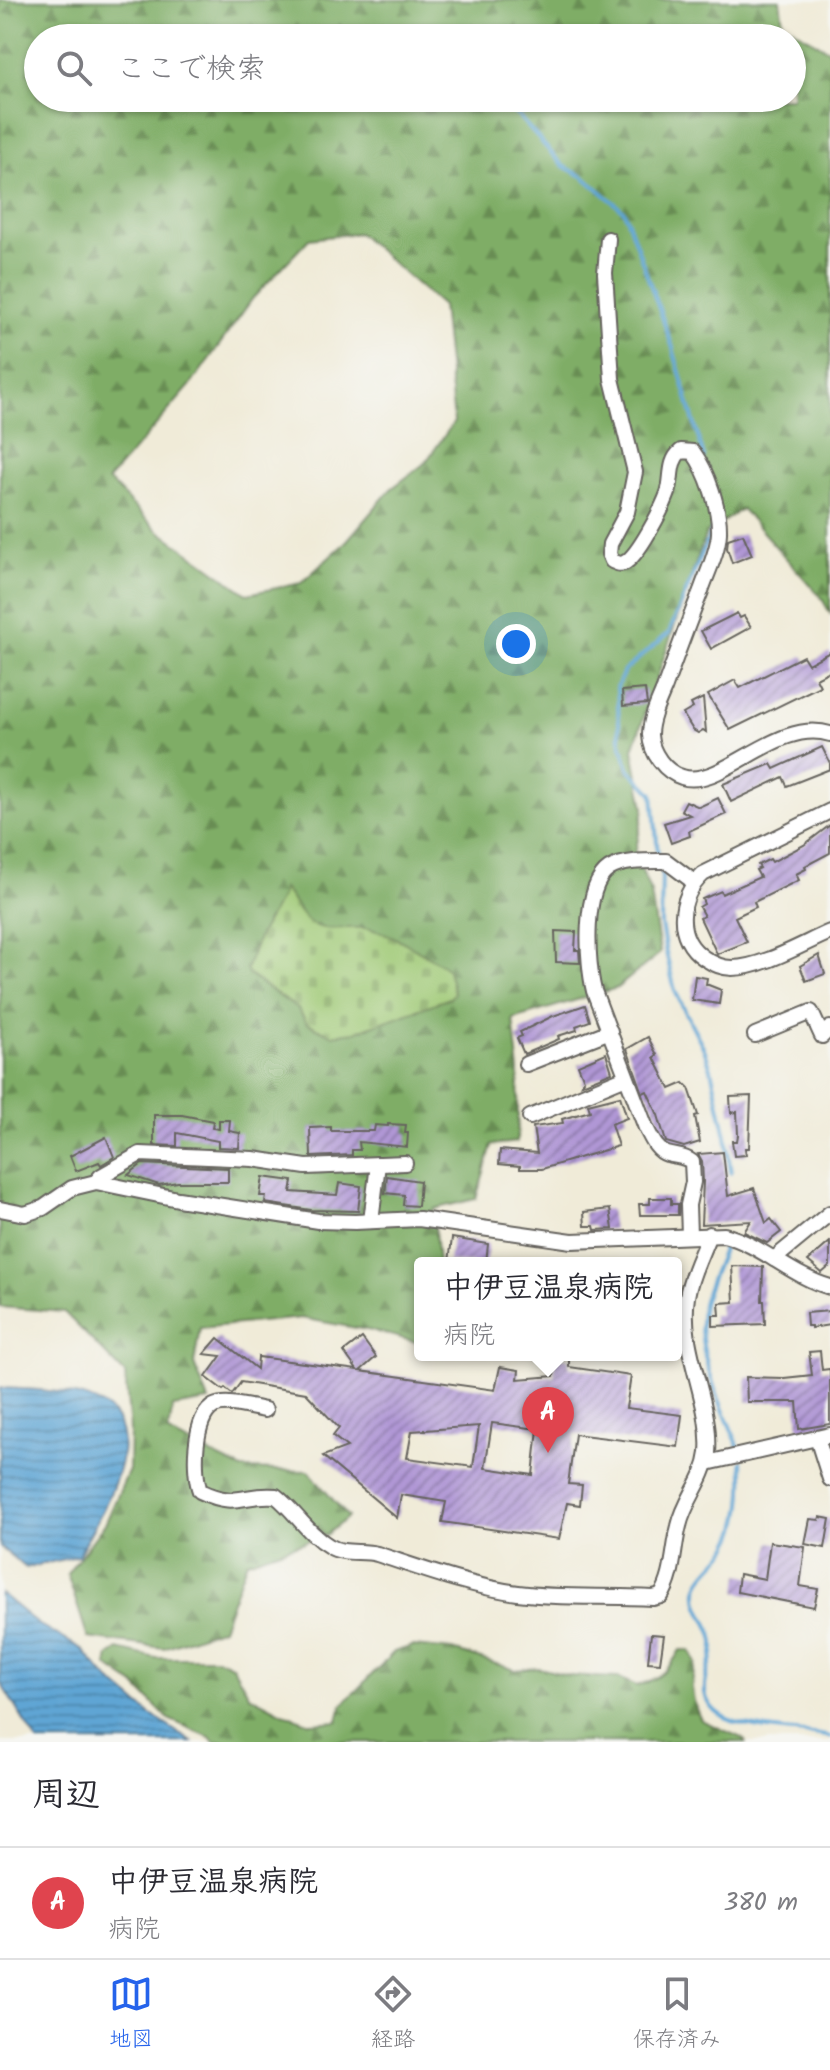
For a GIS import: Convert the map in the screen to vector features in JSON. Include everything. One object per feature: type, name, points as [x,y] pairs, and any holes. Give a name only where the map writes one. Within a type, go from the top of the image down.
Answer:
[{"type":"street","points":[[608,239],[605,273],[612,379],[635,472],[627,512],[610,544],[609,554],[612,561],[619,564],[626,562],[637,549],[664,503],[670,488],[673,459],[681,451],[693,452],[698,460],[719,530],[709,568],[652,724],[650,736],[658,758],[680,777],[697,778],[791,734],[812,729],[830,734]]},
{"type":"street","points":[[830,811],[703,874],[694,882],[683,906],[686,938],[696,953],[714,965],[734,969],[753,965],[830,932]]},
{"type":"street","points":[[689,1235],[692,1162],[679,1155],[665,1154],[655,1144],[626,1077],[590,977],[590,919],[594,886],[607,870],[614,867],[666,861],[694,882]]},
{"type":"street","points":[[755,1035],[811,1012],[822,1036],[830,1028]]},
{"type":"street","points":[[526,1064],[610,1031]]},
{"type":"street","points":[[530,1117],[626,1077]]},
{"type":"street","points":[[96,1182],[140,1154],[253,1159],[306,1167],[405,1163]]},
{"type":"street","points":[[371,1221],[378,1164]]},
{"type":"street","points":[[0,1209],[25,1214],[43,1208],[72,1188],[96,1182],[318,1221],[419,1219],[572,1241],[709,1234],[739,1239],[807,1279],[830,1287]]},
{"type":"street","points":[[774,1259],[830,1213]]},
{"type":"street","points":[[265,1410],[226,1404],[215,1406],[202,1418],[196,1479],[200,1491],[230,1502],[265,1495],[276,1496],[331,1548],[343,1552],[370,1552],[445,1577],[522,1594],[661,1596],[671,1572],[682,1513],[704,1476],[707,1463],[707,1431],[686,1313],[687,1294],[709,1234]]},
{"type":"street","points":[[707,1463],[823,1436],[830,1479]]},
{"type":"green space","points":[[0,0],[780,0],[785,24],[24,24],[24,112],[806,112],[806,37],[830,51],[830,613],[821,597],[742,509],[706,533],[633,749],[644,808],[635,854],[651,893],[660,953],[617,988],[513,1019],[519,1071],[517,1142],[492,1145],[476,1199],[433,1209],[437,1257],[414,1257],[414,1341],[301,1318],[200,1328],[194,1364],[209,1401],[173,1407],[168,1433],[242,1469],[308,1471],[348,1517],[326,1535],[247,1561],[222,1628],[164,1648],[88,1638],[67,1574],[106,1522],[129,1470],[130,1431],[125,1374],[64,1312],[0,1307]],"holes":[[[358,233],[442,306],[454,422],[425,463],[391,489],[344,544],[301,583],[247,594],[155,528],[108,480],[190,386],[253,298],[309,239]]]},
{"type":"green space","points":[[282,888],[305,918],[316,926],[380,932],[443,965],[448,970],[454,993],[450,998],[355,1032],[331,1035],[307,1023],[298,1009],[246,970],[260,933],[281,897]]},
{"type":"green space","points":[[413,1646],[453,1650],[515,1670],[539,1668],[571,1676],[618,1678],[637,1686],[663,1673],[680,1650],[689,1650],[695,1660],[692,1688],[701,1720],[746,1742],[214,1742],[210,1737],[168,1719],[136,1686],[107,1666],[109,1655],[118,1649],[156,1658],[217,1658],[232,1665],[249,1695],[283,1713],[311,1723],[338,1721],[342,1705],[394,1652]]},
{"type":"water","points":[[0,1388],[56,1392],[86,1398],[108,1409],[119,1424],[123,1441],[115,1482],[78,1556],[26,1568],[0,1547]]},
{"type":"water","points":[[0,1593],[38,1624],[82,1649],[106,1677],[150,1714],[192,1742],[37,1742],[0,1682]]},
{"type":"building","points":[[743,534],[752,555],[732,563],[727,548],[728,539]]},
{"type":"building","points":[[737,613],[740,618],[744,616],[751,627],[711,649],[701,631]]},
{"type":"building","points":[[830,652],[830,671],[816,678],[820,686],[730,730],[708,695],[735,680],[740,688],[803,656],[808,664]]},
{"type":"building","points":[[645,689],[647,704],[623,706],[622,691]]},
{"type":"building","points":[[703,698],[706,732],[698,733],[683,714],[693,708],[691,704]]},
{"type":"building","points":[[822,747],[830,769],[787,786],[783,777],[731,802],[723,784],[771,764],[774,769]]},
{"type":"building","points":[[718,798],[726,814],[689,831],[690,836],[671,843],[664,823],[690,815],[681,810],[686,801],[699,807]]},
{"type":"building","points":[[830,825],[830,853],[805,866],[806,869],[796,874],[799,880],[754,902],[756,907],[735,917],[747,942],[717,954],[700,918],[704,916],[699,907],[704,904],[702,899],[721,891],[722,894],[760,877],[756,870],[760,868],[758,865],[770,859],[772,862],[804,845]]},
{"type":"building","points":[[555,931],[576,932],[575,950],[579,950],[580,963],[556,962]]},
{"type":"building","points":[[819,955],[825,974],[806,981],[800,966]]},
{"type":"building","points":[[695,976],[707,978],[706,984],[721,990],[719,1004],[692,1000]]},
{"type":"building","points":[[585,1005],[590,1021],[524,1054],[517,1038],[522,1036],[520,1032]]},
{"type":"building","points":[[648,1037],[670,1089],[684,1083],[689,1088],[698,1115],[695,1116],[700,1142],[684,1147],[666,1142],[658,1115],[647,1091],[643,1093],[627,1049]]},
{"type":"building","points":[[606,1053],[612,1072],[582,1084],[584,1080],[578,1065]]},
{"type":"building","points":[[620,1096],[627,1118],[611,1124],[618,1146],[542,1169],[520,1169],[520,1166],[499,1164],[500,1150],[537,1153],[533,1127],[563,1123],[562,1119],[590,1111],[588,1104]]},
{"type":"building","points":[[751,1096],[749,1148],[745,1148],[746,1155],[734,1156],[732,1141],[737,1141],[737,1112],[731,1113],[730,1097]]},
{"type":"building","points":[[154,1115],[182,1115],[213,1121],[212,1128],[219,1129],[219,1120],[230,1120],[229,1131],[240,1133],[239,1148],[218,1147],[218,1141],[177,1133],[177,1146],[154,1145]]},
{"type":"building","points":[[375,1125],[406,1125],[407,1147],[359,1142],[360,1150],[352,1150],[352,1155],[311,1157],[310,1128],[374,1131]]},
{"type":"building","points":[[106,1137],[114,1157],[101,1165],[99,1162],[76,1171],[70,1156]]},
{"type":"building","points":[[723,1152],[728,1196],[754,1188],[766,1223],[771,1219],[781,1232],[767,1243],[744,1232],[751,1221],[701,1224],[703,1182],[702,1161],[698,1154]]},
{"type":"building","points":[[142,1164],[228,1168],[228,1182],[159,1185],[128,1175]]},
{"type":"building","points":[[387,1176],[420,1181],[418,1206],[403,1205],[404,1195],[385,1193]]},
{"type":"building","points":[[263,1177],[293,1181],[291,1192],[337,1195],[339,1183],[361,1186],[358,1211],[311,1210],[265,1203],[266,1196],[260,1196]]},
{"type":"building","points":[[650,1198],[671,1198],[671,1204],[678,1204],[678,1215],[640,1215],[639,1204],[650,1204]]},
{"type":"building","points":[[610,1209],[613,1229],[595,1230],[594,1226],[585,1226],[584,1212]]},
{"type":"building","points":[[452,1238],[488,1244],[487,1257],[450,1257]]},
{"type":"building","points":[[830,1242],[830,1266],[822,1273],[808,1261]]},
{"type":"building","points":[[732,1266],[763,1267],[765,1324],[713,1326],[713,1315],[720,1315],[719,1303],[734,1302]]},
{"type":"building","points":[[830,1311],[830,1325],[807,1326],[806,1313]]},
{"type":"building","points":[[218,1338],[257,1369],[258,1357],[357,1370],[344,1352],[362,1338],[376,1357],[360,1371],[495,1390],[500,1367],[519,1370],[518,1379],[554,1376],[556,1361],[569,1361],[569,1367],[631,1376],[626,1408],[682,1415],[678,1447],[575,1434],[568,1484],[582,1485],[580,1505],[567,1503],[559,1539],[442,1522],[446,1502],[401,1495],[397,1518],[323,1456],[347,1447],[333,1436],[339,1428],[306,1393],[241,1382],[232,1394],[206,1377],[221,1356],[204,1354]],"holes":[[[492,1423],[538,1429],[533,1475],[485,1468]],[[479,1426],[473,1467],[407,1458],[412,1431]]]},
{"type":"building","points":[[820,1351],[822,1370],[830,1369],[830,1424],[799,1429],[797,1402],[747,1402],[746,1377],[812,1375],[809,1352]]},
{"type":"building","points":[[820,1517],[830,1519],[825,1548],[805,1544],[810,1519],[819,1520]]},
{"type":"building","points":[[770,1542],[805,1547],[800,1586],[818,1589],[814,1607],[737,1592],[739,1574],[765,1579]]},
{"type":"building","points":[[651,1634],[664,1635],[660,1663],[648,1662]]},
{"type":"waterway","points":[[513,112],[563,166],[584,177],[624,211],[672,345],[704,457]]},
{"type":"waterway","points":[[658,855],[653,794],[630,770],[625,757],[620,739],[617,687],[624,671],[669,633],[712,530]]},
{"type":"waterway","points":[[662,869],[661,924],[665,948],[675,991],[711,1069],[731,1173]]},
{"type":"waterway","points":[[725,1244],[703,1304],[702,1340],[711,1378],[740,1450]]},
{"type":"waterway","points":[[742,1462],[743,1494],[734,1537],[702,1578],[697,1591],[699,1605],[714,1643],[705,1692],[711,1706],[739,1723],[830,1737]]},
{"type":"place","name":"中伊豆温泉病院","points":[[548,1453]]}]
